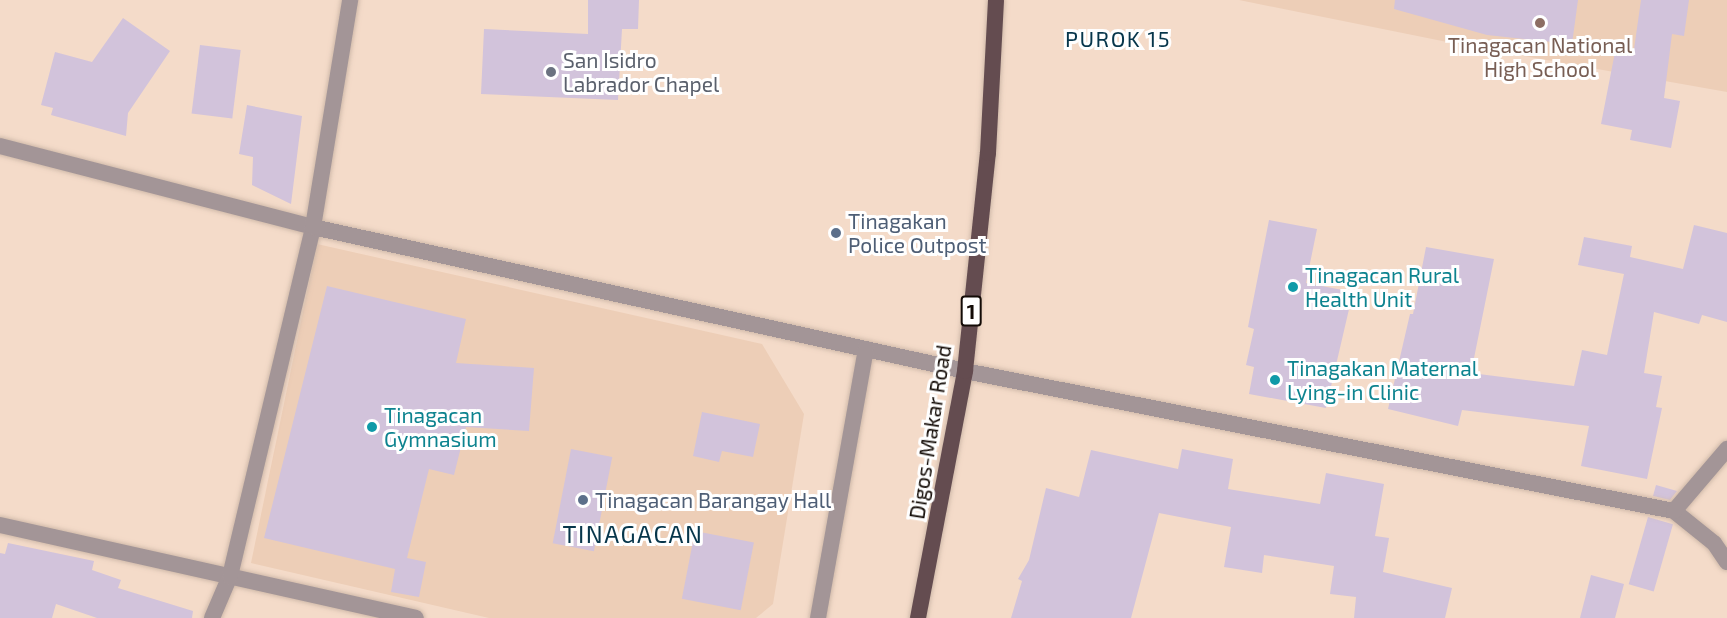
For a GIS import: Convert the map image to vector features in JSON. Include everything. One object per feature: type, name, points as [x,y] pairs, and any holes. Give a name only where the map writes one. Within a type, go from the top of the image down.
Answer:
[{"type":"highway","name":"Digos-Makar Road","points":[[918,618],[965,371],[988,153],[996,0]]},
{"type":"street","points":[[212,618],[230,576],[314,227],[350,0]]},
{"type":"street","points":[[0,146],[314,227],[965,371],[1674,511],[1714,543],[1727,562]]},
{"type":"street","points":[[819,618],[866,349]]},
{"type":"street","points":[[1674,511],[1727,449]]},
{"type":"street","points":[[0,525],[416,618]]},
{"type":"shaded area","name":"Tinagacan National High School","points":[[1239,0],[1727,0],[1727,92],[1467,46]]},
{"type":"shaded area","points":[[317,244],[762,344],[804,414],[773,604],[756,618],[489,618],[251,563]]},
{"type":"building","name":"San Isidro Labrador Chapel","points":[[588,0],[639,0],[638,29],[622,29],[618,100],[481,94],[484,29],[588,34]]},
{"type":"building","points":[[1395,0],[1578,0],[1572,44],[1487,35],[1394,9]]},
{"type":"building","points":[[1641,0],[1689,0],[1684,36],[1672,34],[1664,98],[1680,101],[1671,148],[1630,140],[1632,130],[1601,124],[1615,52],[1633,56]]},
{"type":"building","points":[[123,18],[170,51],[128,113],[126,136],[51,115],[53,108],[41,105],[55,52],[92,62]]},
{"type":"building","points":[[200,45],[241,50],[232,118],[192,113]]},
{"type":"building","points":[[247,105],[302,116],[291,204],[252,185],[253,157],[239,154]]},
{"type":"building","points":[[1269,220],[1317,229],[1306,283],[1353,292],[1326,408],[1249,394],[1254,367],[1246,365],[1254,329],[1248,327]]},
{"type":"building","points":[[1694,225],[1727,233],[1727,322],[1702,315],[1699,324],[1654,312],[1644,373],[1662,376],[1656,407],[1662,408],[1647,479],[1581,466],[1589,426],[1462,410],[1458,426],[1388,409],[1410,314],[1413,314],[1426,247],[1494,259],[1471,373],[1574,386],[1582,350],[1607,355],[1624,274],[1578,265],[1584,237],[1632,246],[1630,257],[1683,269]]},
{"type":"building","name":"Tinagacan Gymnasium","points":[[327,286],[466,319],[456,363],[534,368],[529,431],[466,427],[454,475],[429,469],[407,558],[426,562],[419,597],[391,592],[395,569],[264,538]]},
{"type":"building","points":[[702,412],[760,424],[753,457],[722,451],[719,462],[693,456]]},
{"type":"building","name":"Tinagacan Barangay Hall","points":[[571,449],[612,457],[594,551],[553,543]]},
{"type":"building","points":[[1182,449],[1233,459],[1228,489],[1320,504],[1326,473],[1384,484],[1375,536],[1389,538],[1383,572],[1452,588],[1445,618],[1354,618],[1356,597],[1330,594],[1334,566],[1264,555],[1262,573],[1224,567],[1231,527],[1159,513],[1131,618],[1011,618],[1022,581],[1018,579],[1029,560],[1046,488],[1079,497],[1091,450],[1178,469]]},
{"type":"building","points":[[1656,485],[1677,491],[1670,500],[1653,496]]},
{"type":"building","points":[[1648,517],[1673,524],[1654,591],[1629,584]]},
{"type":"building","points":[[695,531],[754,542],[741,610],[682,599]]},
{"type":"building","points":[[8,543],[94,561],[92,570],[121,580],[118,588],[193,611],[192,618],[97,618],[56,604],[52,618],[0,618],[0,553],[5,554]]},
{"type":"building","points":[[1591,575],[1624,584],[1615,618],[1580,618]]},
{"type":"place","name":"Tinagacan National High School","points":[[1540,23]]},
{"type":"place","name":"San Isidro Labrador Chapel","points":[[551,72]]},
{"type":"place","name":"Tinagakan Police Outpost","points":[[836,233]]},
{"type":"place","name":"Tinagacan Rural Health Unit","points":[[1293,287]]},
{"type":"place","name":"Tinagakan Maternal Lying-in Clinic","points":[[1275,380]]},
{"type":"place","name":"Tinagacan Gymnasium","points":[[372,427]]},
{"type":"place","name":"Tinagacan Barangay Hall","points":[[583,500]]},
{"type":"district","name":"PUROK 15","points":[[1118,39]]},
{"type":"district","name":"TINAGACAN","points":[[633,534]]}]
